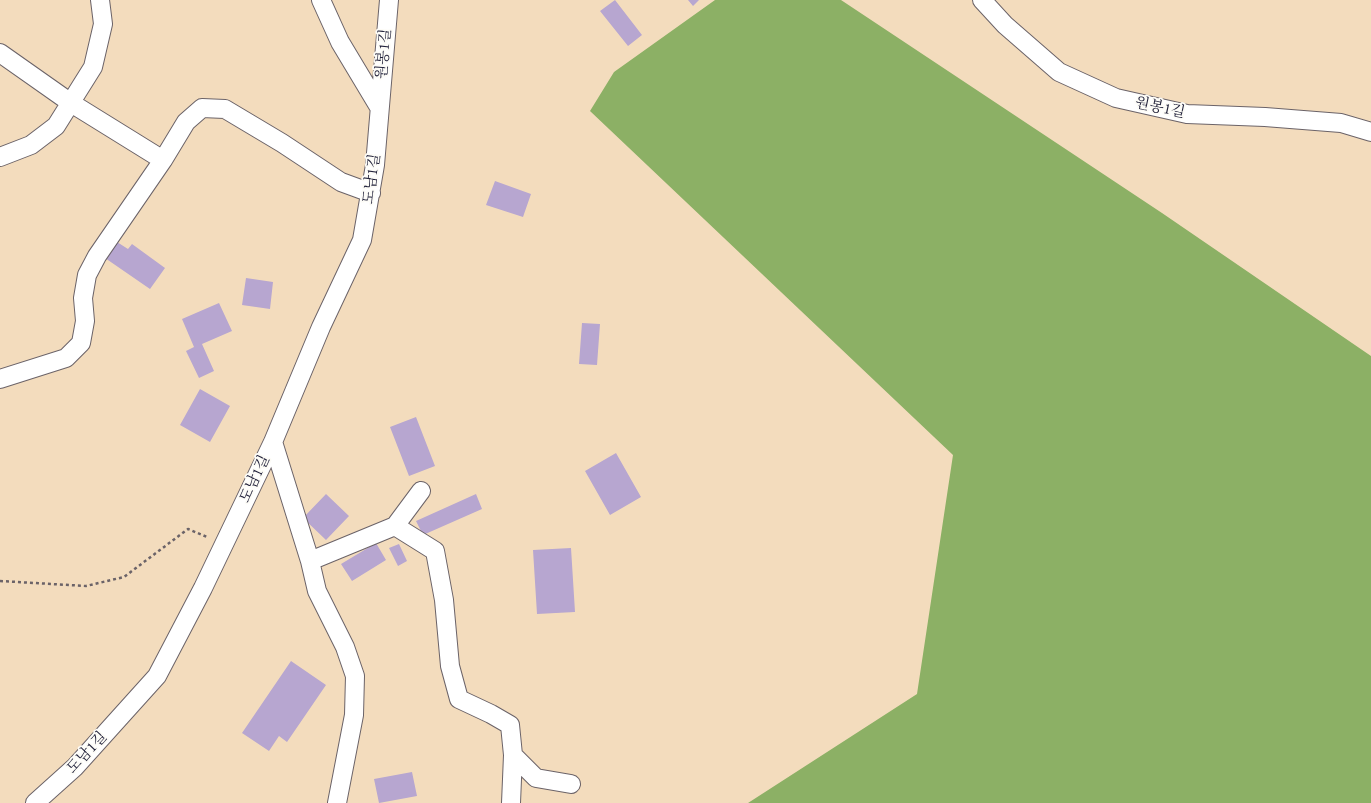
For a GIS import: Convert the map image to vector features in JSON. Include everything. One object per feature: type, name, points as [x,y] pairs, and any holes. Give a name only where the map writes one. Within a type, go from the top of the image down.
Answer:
[{"type":"street","points":[[0,157],[31,145],[56,126],[71,103],[93,67],[103,24],[100,0]]},
{"type":"street","points":[[321,0],[340,42],[379,108]]},
{"type":"street","name":"원봉1길","points":[[379,108],[389,0]]},
{"type":"street","name":"원봉1길","points":[[982,0],[1005,25],[1059,72],[1116,98],[1187,114],[1265,117],[1341,123],[1371,132]]},
{"type":"street","points":[[0,52],[71,103],[163,160]]},
{"type":"street","points":[[0,379],[66,358],[81,343],[85,321],[82,298],[87,275],[97,256],[163,160],[186,122],[202,108],[224,109],[282,143],[341,182],[371,193]]},
{"type":"street","name":"도남1길","points":[[35,803],[75,767],[157,676],[203,588],[273,442],[321,327],[362,240],[375,165],[379,108]]},
{"type":"street","points":[[273,442],[310,561],[317,591],[345,647],[355,676],[354,715],[337,803]]},
{"type":"street","points":[[310,561],[395,526],[421,491]]},
{"type":"street","points":[[395,526],[435,550],[444,600],[450,666],[459,699],[492,714],[510,725],[513,755],[511,803]]},
{"type":"street","points":[[513,755],[536,778],[571,784]]},
{"type":"path","points":[[0,581],[86,586],[124,577],[188,529],[224,545]]},
{"type":"green space","points":[[715,0],[841,0],[1162,213],[1371,356],[1371,803],[748,803],[917,694],[953,455],[590,111],[614,72]]},
{"type":"building","points":[[615,0],[642,35],[628,46],[600,11]]},
{"type":"building","points":[[688,0],[699,0],[693,6]]},
{"type":"building","points":[[495,181],[531,194],[523,217],[486,205]]},
{"type":"building","points":[[117,242],[128,249],[132,244],[165,268],[150,289],[105,258]]},
{"type":"building","points":[[246,278],[273,282],[270,309],[242,305]]},
{"type":"building","points":[[219,303],[232,331],[202,344],[214,371],[199,378],[186,351],[194,347],[182,319]]},
{"type":"building","points":[[582,323],[600,324],[597,365],[579,364]]},
{"type":"building","points":[[200,389],[230,406],[210,442],[180,425]]},
{"type":"building","points":[[416,417],[435,466],[409,476],[390,427]]},
{"type":"building","points":[[616,453],[641,497],[610,515],[585,471]]},
{"type":"building","points":[[326,494],[349,516],[326,540],[303,518]]},
{"type":"building","points":[[476,494],[482,509],[423,535],[416,521]]},
{"type":"building","points":[[376,543],[386,560],[352,581],[341,564]]},
{"type":"building","points":[[399,544],[407,561],[398,566],[389,548]]},
{"type":"building","points":[[571,548],[575,612],[537,614],[533,550]]},
{"type":"building","points":[[291,661],[326,685],[287,742],[279,736],[269,751],[242,733]]},
{"type":"building","points":[[412,772],[417,796],[379,803],[374,779]]}]
